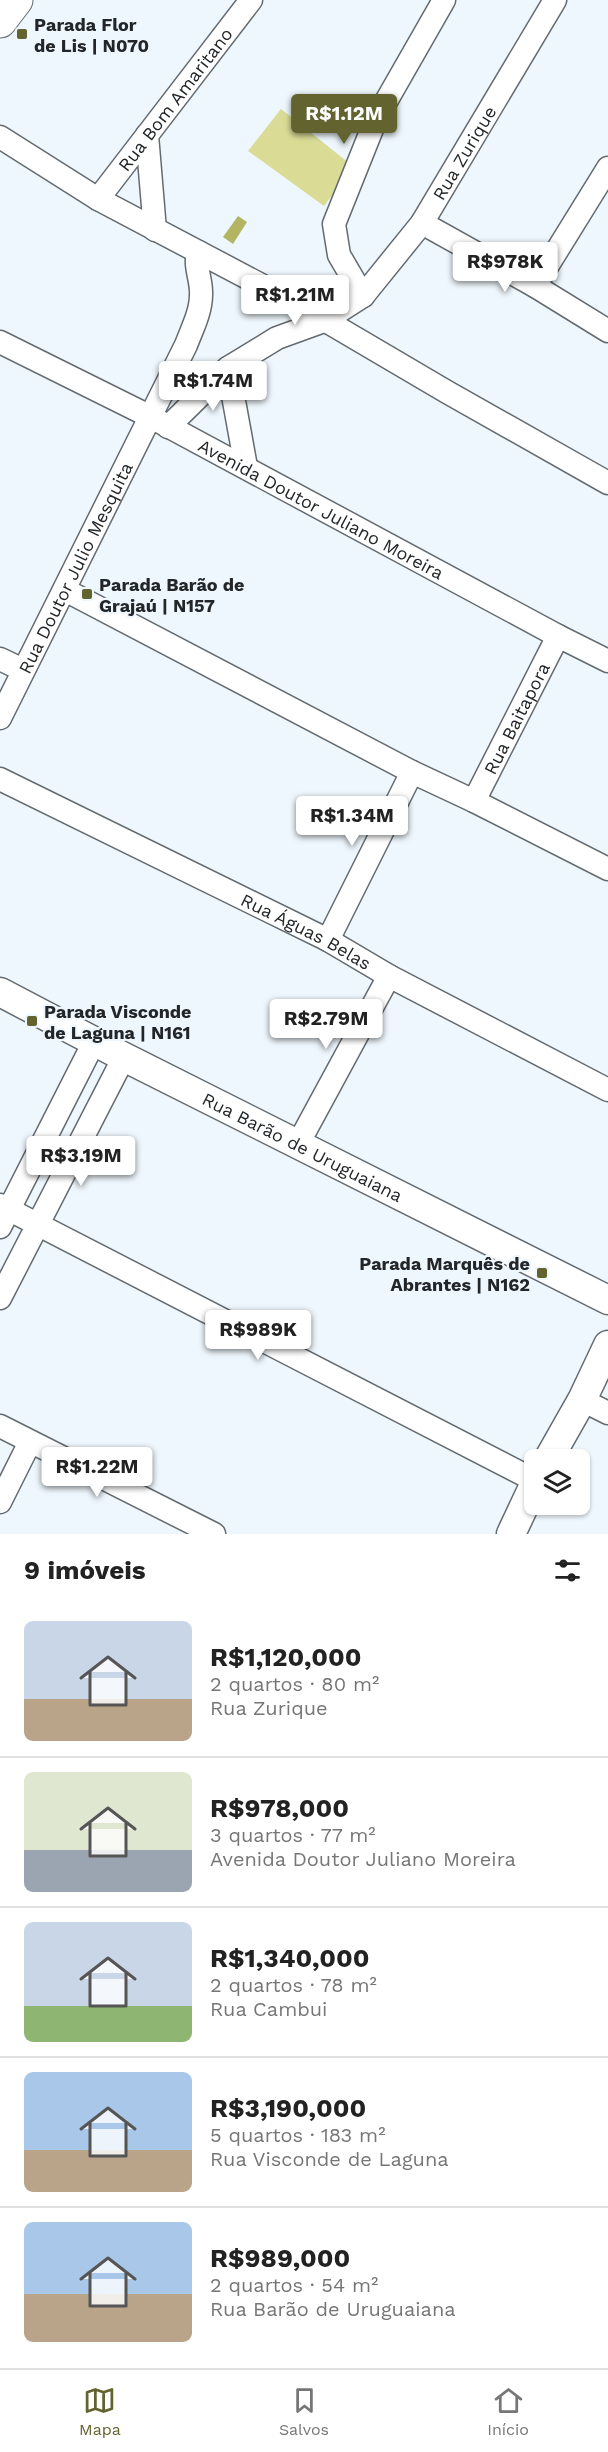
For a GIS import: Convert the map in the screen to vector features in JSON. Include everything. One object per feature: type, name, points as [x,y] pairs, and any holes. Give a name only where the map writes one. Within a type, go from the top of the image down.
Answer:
[{"type":"main road","points":[[0,21],[16,0]]},
{"type":"street","name":"Rua Bom Amaritano","points":[[98,199],[251,0]]},
{"type":"street","points":[[363,296],[339,255],[334,224],[376,119],[444,0]]},
{"type":"street","name":"Rua Zurique","points":[[160,422],[228,368],[277,338],[324,321],[363,296],[422,223],[555,0]]},
{"type":"street","points":[[147,135],[155,230]]},
{"type":"street","points":[[0,137],[98,199],[324,321],[608,482]]},
{"type":"street","points":[[535,286],[608,168]]},
{"type":"street","points":[[422,223],[535,286],[608,331]]},
{"type":"street","name":"Rua Doutor Julio Mesquita","points":[[0,718],[65,590],[160,422],[198,313],[202,294],[196,261],[198,252]]},
{"type":"street","name":"Avenida Doutor Juliano Moreira","points":[[0,342],[246,467],[608,661]]},
{"type":"street","points":[[228,368],[246,467]]},
{"type":"street","points":[[65,590],[412,772],[608,869]]},
{"type":"street","name":"Rua Baitapora","points":[[474,801],[558,636]]},
{"type":"street","points":[[0,659],[23,670]]},
{"type":"street","points":[[328,940],[412,772]]},
{"type":"street","name":"Rua Águas Belas","points":[[0,779],[328,940],[389,976],[608,1090]]},
{"type":"street","points":[[298,1144],[389,976]]},
{"type":"street","name":"Rua Barão de Uruguaiana","points":[[0,992],[94,1042],[608,1300]]},
{"type":"street","points":[[94,1042],[3,1214],[39,1226],[524,1475]]},
{"type":"street","points":[[0,1298],[124,1057]]},
{"type":"street","points":[[554,1449],[582,1400],[608,1345]]},
{"type":"street","points":[[582,1400],[608,1413]]},
{"type":"street","points":[[0,1426],[214,1534]]},
{"type":"street","points":[[0,1502],[30,1442]]},
{"type":"street","points":[[511,1534],[524,1506]]},
{"type":"green space","points":[[281,109],[354,167],[324,206],[248,151]]},
{"type":"shaded area","points":[[238,216],[247,222],[233,244],[223,237]]},
{"type":"place","name":"Parada Flor de Lis | N070","points":[[22,34]]},
{"type":"place","name":"Parada Barão de Grajaú | N157","points":[[87,594]]},
{"type":"place","name":"Parada Visconde de Laguna | N161","points":[[32,1021]]},
{"type":"place","name":"Parada Marquês de Abrantes | N162","points":[[542,1273]]}]
